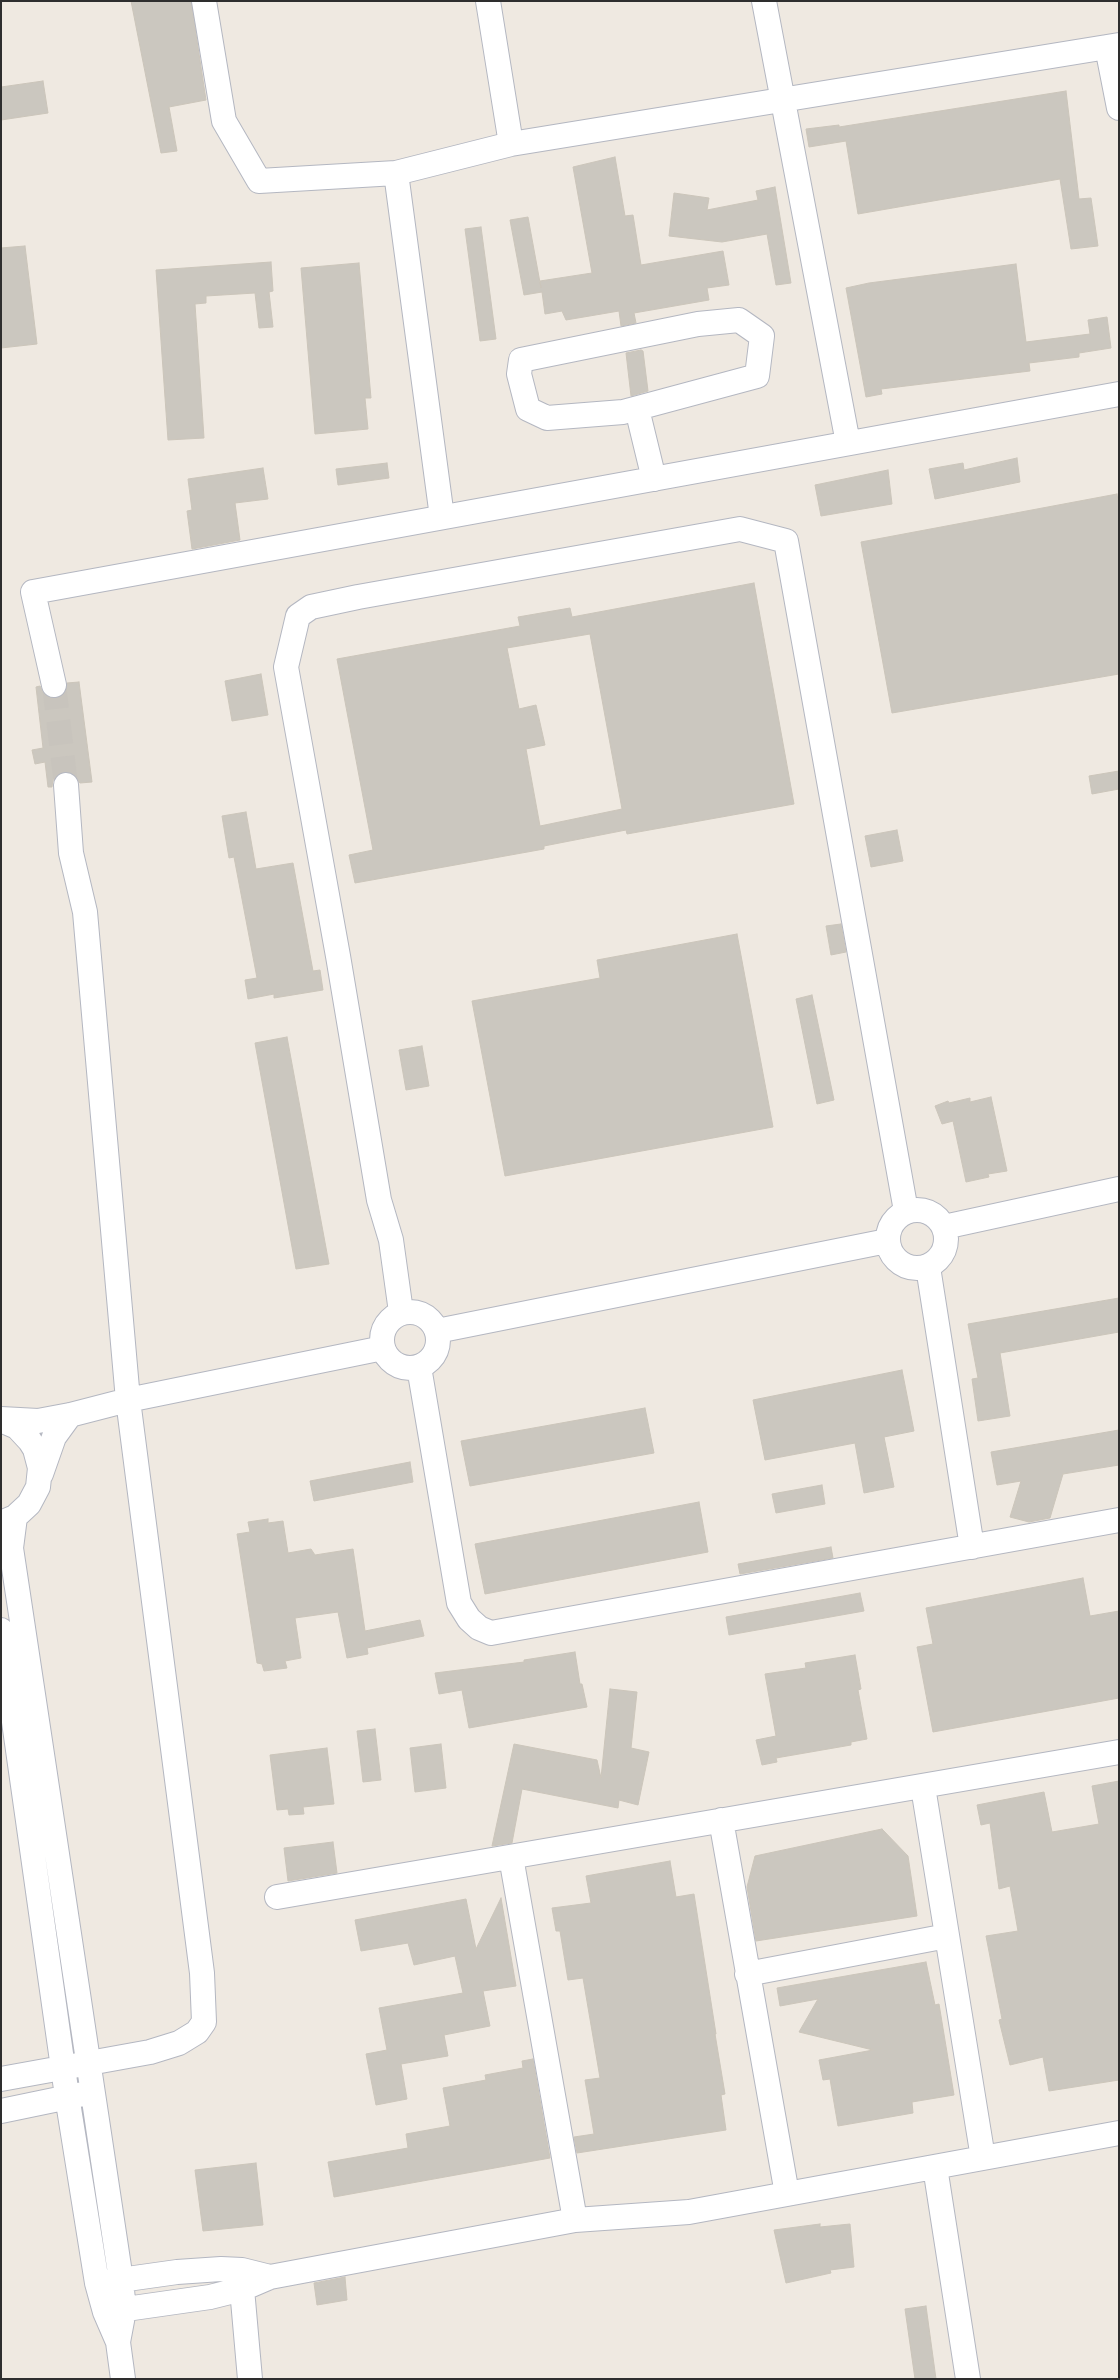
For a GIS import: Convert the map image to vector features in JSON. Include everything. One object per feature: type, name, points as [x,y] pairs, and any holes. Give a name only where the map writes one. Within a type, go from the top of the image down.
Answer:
[{"type":"street","points":[[204,1],[224,121],[259,181],[396,173],[511,144],[1113,46],[1119,108]]},
{"type":"street","points":[[488,1],[511,144]]},
{"type":"street","points":[[764,1],[848,443]]},
{"type":"street","points":[[396,173],[442,517]]},
{"type":"street","points":[[739,320],[762,336],[757,376],[637,409],[547,418],[528,409],[519,374],[521,360],[698,324],[739,320]]},
{"type":"street","points":[[54,685],[33,592],[1119,394]]},
{"type":"street","points":[[637,409],[654,479]]},
{"type":"street","points":[[401,1312],[391,1240],[379,1200],[338,956],[286,667],[298,616],[311,607],[358,597],[740,529],[786,541],[906,1211]]},
{"type":"street","points":[[1,2079],[64,2066],[150,2052],[179,2043],[197,2032],[204,2022],[202,1973],[128,1400],[85,912],[71,852],[66,785]]},
{"type":"street","points":[[944,1227],[1119,1189]]},
{"type":"street","points":[[925,1210],[940,1220],[944,1227],[947,1237],[943,1255],[928,1267],[910,1268],[894,1258],[887,1241],[892,1223],[906,1211],[925,1210]]},
{"type":"street","points":[[437,1331],[887,1241]]},
{"type":"street","points":[[928,1267],[972,1547]]},
{"type":"street","points":[[401,1312],[419,1313],[433,1323],[437,1331],[437,1349],[427,1363],[419,1367],[410,1368],[393,1363],[383,1348],[383,1331],[387,1323],[401,1312]]},
{"type":"street","points":[[1,1420],[38,1421],[70,1415],[128,1400],[383,1348]]},
{"type":"street","points":[[419,1367],[459,1603],[469,1619],[479,1628],[491,1633],[1119,1520]]},
{"type":"street","points":[[70,1415],[54,1437],[34,1496],[22,1511],[8,1520],[121,2280],[114,2311],[123,2379]]},
{"type":"street","points":[[1,1420],[17,1427],[30,1441],[38,1458],[40,1478]]},
{"type":"street","points":[[1,1630],[5,1689],[97,2283],[114,2311]]},
{"type":"street","points":[[277,1897],[1119,1752]]},
{"type":"street","points":[[923,1787],[983,2158]]},
{"type":"street","points":[[720,1820],[787,2194]]},
{"type":"street","points":[[511,1857],[576,2220]]},
{"type":"street","points":[[747,1974],[947,1936]]},
{"type":"street","points":[[1,2111],[93,2092]]},
{"type":"street","points":[[114,2311],[210,2297],[242,2289],[270,2277],[576,2220],[689,2212],[1119,2133]]},
{"type":"street","points":[[935,2167],[968,2379]]},
{"type":"street","points":[[97,2283],[177,2272],[221,2269],[242,2270],[270,2277]]},
{"type":"street","points":[[242,2289],[250,2379]]},
{"type":"building","points":[[131,1],[191,1],[206,100],[169,107],[177,151],[161,153]]},
{"type":"building","points":[[43,81],[48,113],[1,120],[1,87]]},
{"type":"building","points":[[1066,91],[1079,199],[1091,198],[1098,246],[1071,249],[1060,179],[858,214],[846,141],[809,147],[806,129],[839,125],[839,127]]},
{"type":"building","points":[[615,157],[625,216],[633,215],[641,265],[723,251],[729,285],[707,288],[709,300],[634,313],[636,323],[621,326],[619,311],[566,320],[562,311],[545,314],[542,292],[524,295],[510,220],[528,217],[541,288],[540,281],[592,273],[573,167]]},
{"type":"building","points":[[775,187],[791,283],[776,285],[767,234],[722,242],[669,236],[674,193],[709,198],[707,210],[758,200],[756,191]]},
{"type":"building","points":[[481,227],[496,339],[480,341],[465,229]]},
{"type":"building","points":[[25,246],[37,344],[1,348],[1,248]]},
{"type":"building","points":[[271,262],[273,291],[269,292],[273,327],[259,328],[255,293],[206,296],[206,303],[195,304],[204,438],[168,440],[156,270]]},
{"type":"building","points":[[359,263],[371,398],[365,398],[368,429],[315,434],[301,268]]},
{"type":"building","points":[[1016,264],[1026,342],[1090,334],[1088,320],[1107,317],[1111,348],[1079,353],[1079,357],[1029,363],[1030,371],[881,389],[882,394],[866,397],[846,288],[869,283]]},
{"type":"building","points":[[643,351],[648,391],[631,396],[626,353]]},
{"type":"building","points":[[1017,458],[1020,482],[935,499],[929,469],[963,463],[964,470]]},
{"type":"building","points":[[387,463],[389,478],[338,485],[336,469]]},
{"type":"building","points":[[263,468],[268,499],[235,503],[240,540],[192,549],[187,511],[192,510],[188,479]]},
{"type":"building","points":[[888,470],[892,504],[821,516],[815,485]]},
{"type":"building","points":[[1117,494],[1119,507],[1119,674],[892,713],[861,542]]},
{"type":"building","points":[[754,583],[794,804],[627,834],[626,830],[544,846],[544,849],[355,883],[349,855],[373,850],[337,659],[520,626],[518,617],[570,608],[572,617]],"holes":[[[590,634],[622,809],[540,826],[526,749],[545,745],[536,705],[519,709],[507,648]]]},
{"type":"building","points":[[261,674],[268,715],[232,721],[225,681]]},
{"type":"building","points":[[79,682],[92,782],[80,783],[72,773],[65,771],[53,779],[52,787],[48,787],[45,762],[35,764],[32,750],[43,748],[36,687],[40,686],[44,694],[49,698],[57,698],[64,695],[67,683]]},
{"type":"building","points":[[1119,771],[1119,789],[1092,794],[1089,776]]},
{"type":"building","points":[[246,812],[256,869],[293,863],[313,971],[320,970],[323,990],[274,998],[274,994],[248,999],[245,980],[257,978],[234,857],[229,858],[222,816]]},
{"type":"building","points":[[897,830],[903,861],[871,867],[865,836]]},
{"type":"building","points":[[841,924],[846,952],[831,955],[826,926]]},
{"type":"building","points":[[737,934],[773,1127],[505,1176],[472,1001],[600,978],[597,960]]},
{"type":"building","points":[[812,995],[834,1100],[817,1104],[796,999]]},
{"type":"building","points":[[287,1037],[329,1264],[296,1269],[255,1043]]},
{"type":"building","points":[[422,1046],[429,1086],[406,1090],[399,1050]]},
{"type":"building","points":[[991,1097],[1007,1171],[988,1174],[989,1177],[966,1182],[953,1121],[942,1124],[935,1106],[948,1101],[949,1103],[970,1098],[970,1102]]},
{"type":"building","points":[[1119,1298],[1119,1332],[1000,1353],[1010,1416],[978,1421],[972,1379],[978,1378],[968,1324]]},
{"type":"building","points":[[902,1370],[914,1431],[884,1437],[894,1487],[864,1493],[855,1443],[765,1460],[753,1400]]},
{"type":"building","points":[[645,1408],[654,1453],[470,1486],[461,1441]]},
{"type":"building","points":[[1119,1430],[1119,1465],[1063,1474],[1050,1518],[1029,1522],[1010,1517],[1021,1481],[997,1485],[991,1452]]},
{"type":"building","points":[[410,1462],[413,1482],[314,1501],[310,1481]]},
{"type":"building","points":[[822,1485],[825,1504],[776,1513],[772,1494]]},
{"type":"building","points":[[699,1502],[708,1552],[485,1594],[475,1544]]},
{"type":"building","points":[[268,1519],[268,1523],[283,1521],[288,1553],[311,1549],[315,1555],[353,1549],[365,1631],[420,1620],[424,1636],[367,1648],[368,1654],[347,1658],[338,1612],[295,1618],[301,1658],[285,1661],[287,1668],[264,1671],[262,1664],[257,1663],[237,1534],[250,1532],[248,1522]]},
{"type":"building","points":[[831,1547],[833,1558],[740,1574],[738,1564]]},
{"type":"building","points":[[1083,1578],[1090,1616],[1119,1611],[1119,1698],[933,1732],[917,1647],[933,1644],[926,1608]]},
{"type":"building","points":[[860,1593],[864,1611],[729,1635],[726,1617]]},
{"type":"building","points":[[575,1652],[580,1684],[582,1684],[587,1707],[469,1728],[462,1690],[439,1694],[435,1673],[524,1662],[524,1660]]},
{"type":"building","points":[[855,1655],[861,1689],[858,1690],[867,1739],[851,1742],[851,1745],[776,1758],[777,1762],[762,1765],[756,1740],[776,1736],[765,1674],[806,1668],[805,1663]]},
{"type":"building","points":[[610,1689],[637,1692],[631,1748],[649,1752],[638,1805],[619,1800],[618,1808],[522,1789],[512,1843],[492,1846],[514,1744],[597,1760],[601,1778]]},
{"type":"building","points":[[375,1729],[381,1780],[363,1782],[357,1731]]},
{"type":"building","points":[[441,1744],[446,1788],[415,1792],[410,1748]]},
{"type":"building","points":[[327,1748],[334,1804],[303,1807],[304,1814],[289,1815],[288,1809],[277,1810],[270,1755]]},
{"type":"building","points":[[1119,1781],[1119,2080],[1049,2091],[1043,2057],[1010,2065],[999,2020],[1002,2019],[986,1936],[1018,1931],[1010,1886],[999,1889],[990,1823],[981,1825],[977,1805],[1044,1792],[1052,1832],[1099,1824],[1092,1786]]},
{"type":"building","points":[[882,1829],[908,1856],[917,1916],[756,1941],[747,1887],[755,1856]]},
{"type":"building","points":[[333,1842],[337,1873],[288,1881],[284,1848]]},
{"type":"building","points":[[670,1861],[676,1897],[694,1894],[725,2094],[721,2095],[726,2130],[577,2153],[574,2137],[594,2134],[585,2080],[600,2078],[583,1978],[568,1980],[560,1931],[556,1931],[552,1908],[591,1903],[586,1876]]},
{"type":"building","points":[[501,1898],[516,1986],[483,1991],[490,2026],[444,2035],[448,2056],[401,2064],[407,2099],[376,2105],[366,2054],[387,2050],[379,2008],[463,1993],[455,1956],[414,1965],[408,1943],[361,1951],[355,1920],[466,1899],[476,1949]]},
{"type":"building","points":[[926,1962],[935,2005],[939,2004],[954,2095],[912,2102],[913,2113],[838,2126],[830,2079],[823,2080],[819,2060],[873,2050],[799,2032],[818,1999],[780,2006],[777,1988]]},
{"type":"building","points":[[533,2059],[550,2158],[334,2197],[328,2162],[408,2148],[406,2134],[450,2126],[443,2088],[486,2080],[485,2075],[523,2068],[522,2061]]},
{"type":"building","points":[[256,2163],[263,2225],[203,2231],[195,2170]]},
{"type":"building","points":[[820,2224],[820,2227],[850,2224],[854,2267],[830,2270],[831,2273],[786,2283],[774,2230]]},
{"type":"building","points":[[345,2277],[347,2300],[317,2305],[314,2283]]},
{"type":"building","points":[[926,2306],[936,2379],[915,2379],[905,2309]]},
{"type":"tunnel","points":[[54,685],[66,785]]}]
